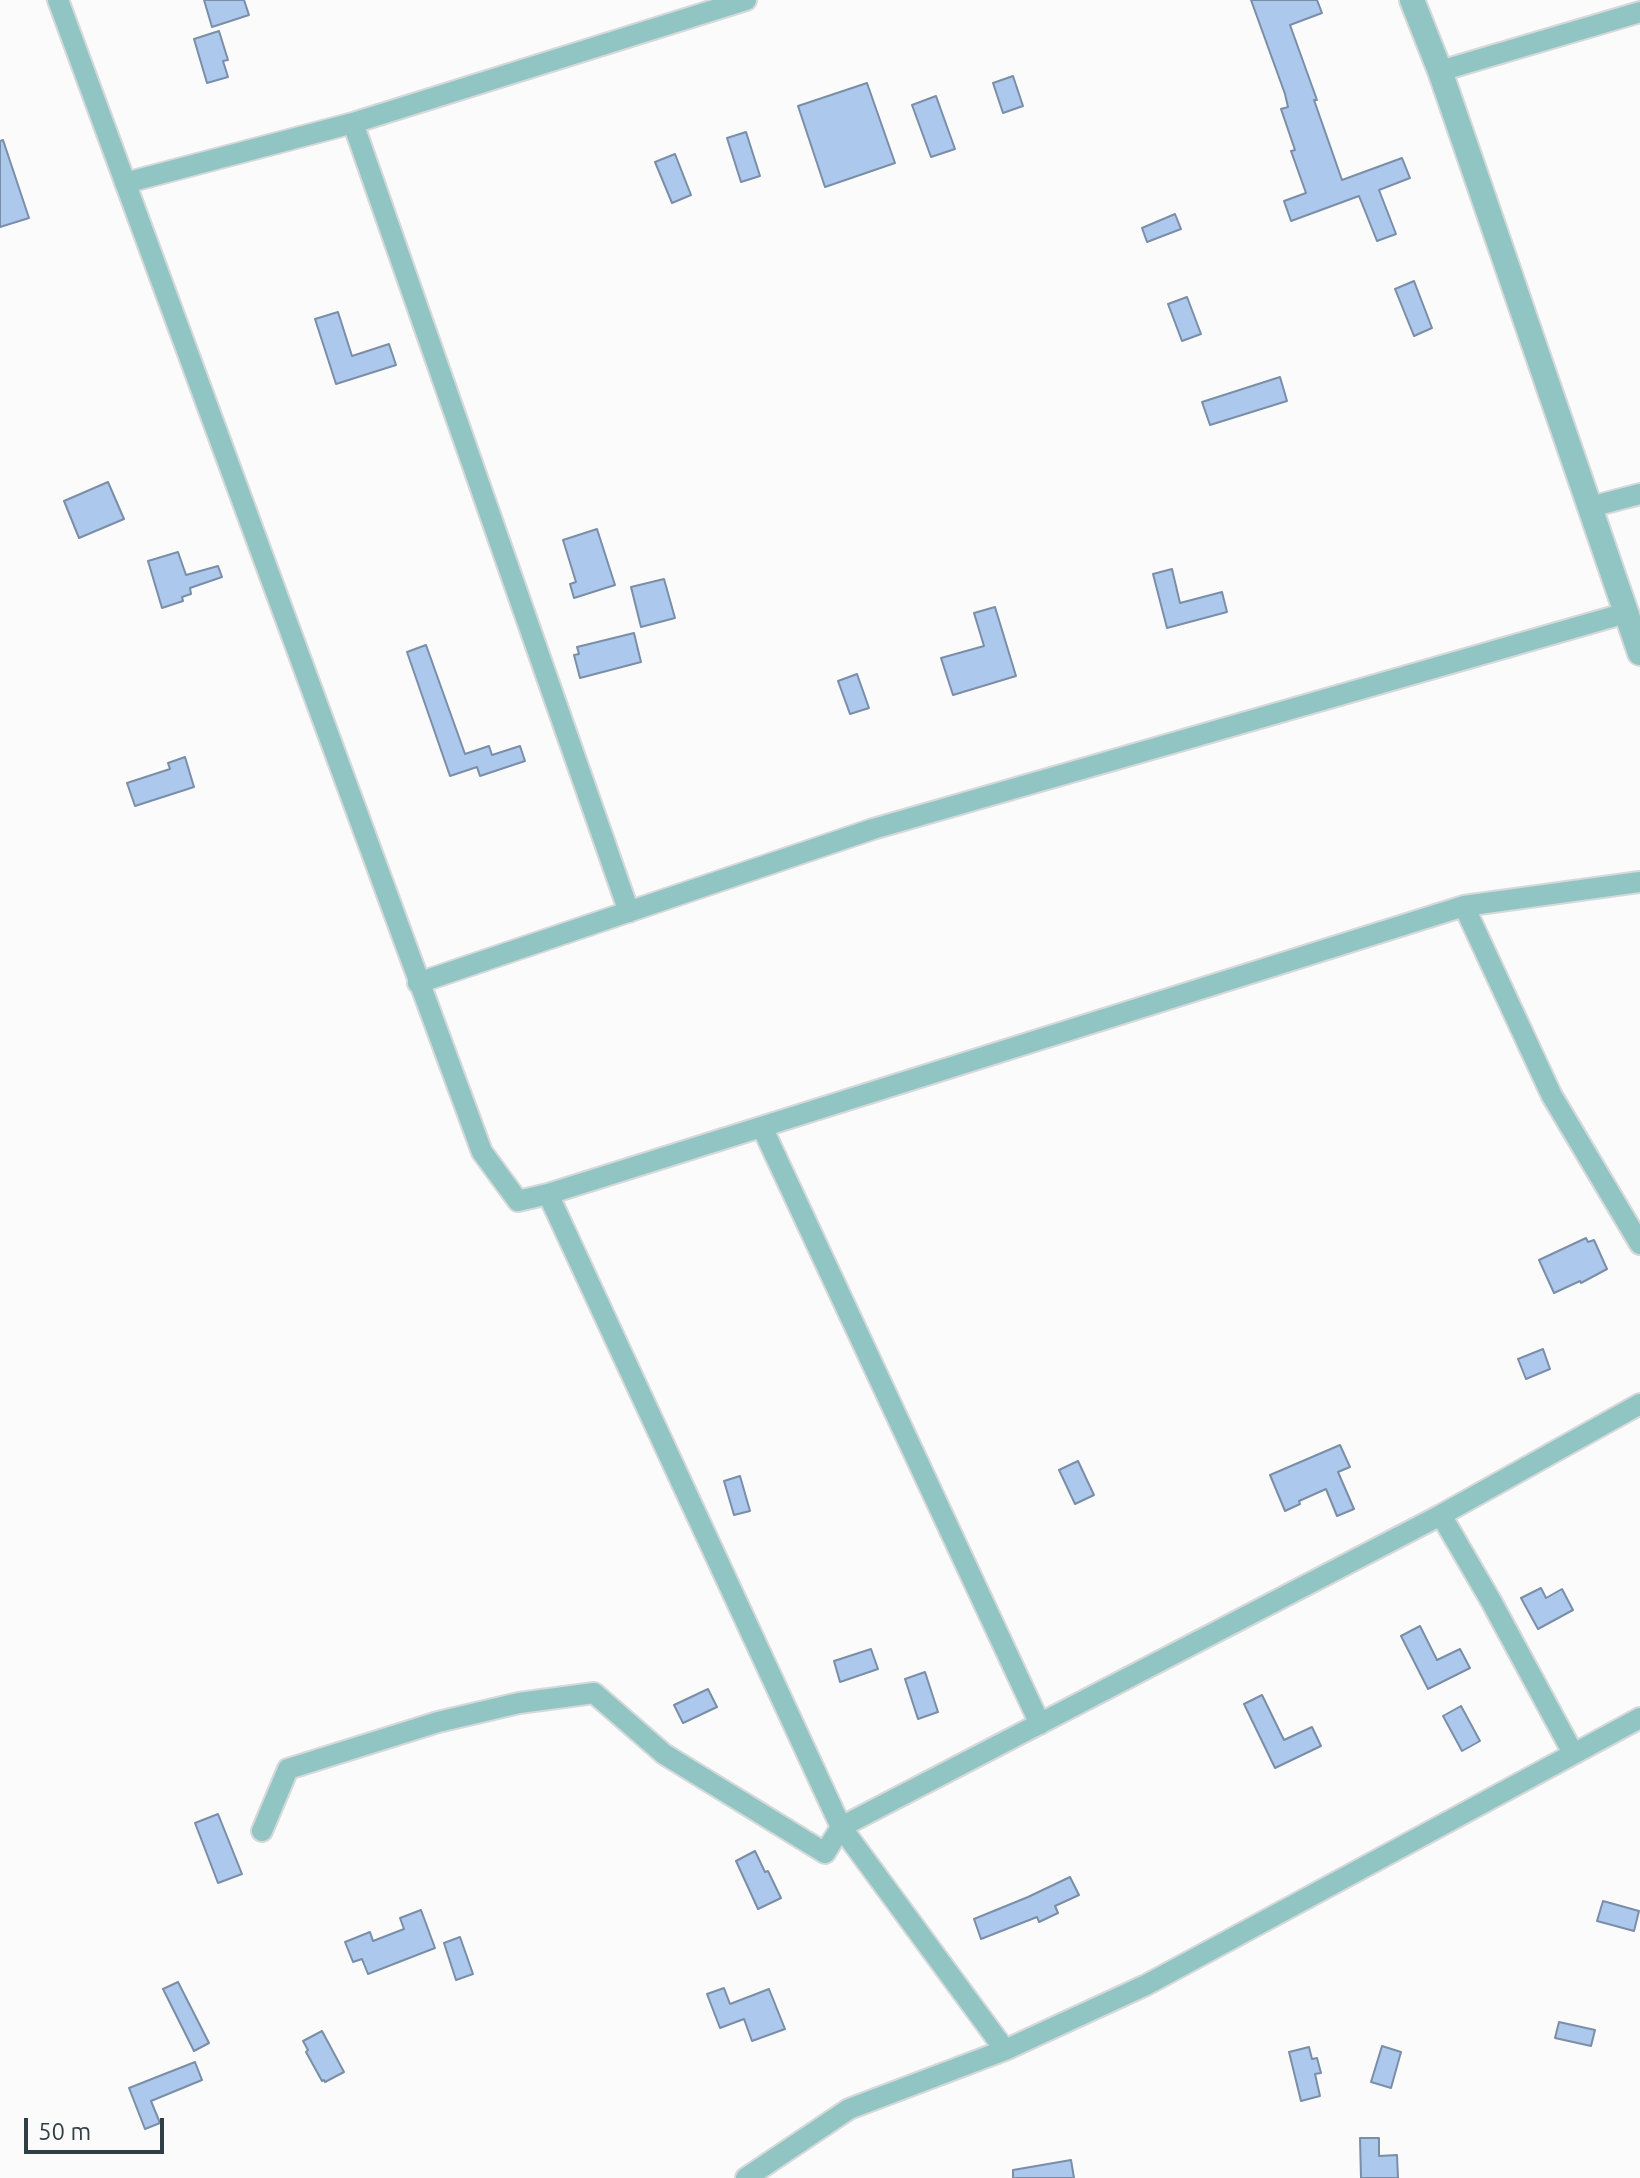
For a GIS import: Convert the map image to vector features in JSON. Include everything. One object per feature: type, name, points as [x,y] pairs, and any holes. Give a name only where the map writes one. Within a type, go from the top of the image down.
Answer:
[{"type":"street","points":[[58,0],[482,1152],[518,1201],[1464,906],[1640,882]]},
{"type":"street","points":[[125,183],[353,123],[712,5],[746,0]]},
{"type":"street","points":[[1412,0],[1440,71],[1640,653]]},
{"type":"street","points":[[1440,71],[1640,12]]},
{"type":"street","points":[[353,123],[629,912]]},
{"type":"street","points":[[1590,507],[1640,494]]},
{"type":"street","points":[[418,983],[873,829],[1626,613]]},
{"type":"street","points":[[1464,906],[1552,1096],[1640,1244]]},
{"type":"street","points":[[762,1127],[1040,1724]]},
{"type":"street","points":[[548,1194],[841,1827],[1005,2050]]},
{"type":"street","points":[[262,1831],[288,1769],[438,1722],[519,1703],[594,1693],[664,1754],[825,1853],[841,1827],[1441,1515],[1640,1404]]},
{"type":"street","points":[[1441,1515],[1573,1753]]},
{"type":"street","points":[[746,2178],[849,2109],[1005,2050],[1146,1985],[1640,1718]]},
{"type":"building","points":[[204,0],[244,0],[249,15],[212,27]]},
{"type":"building","points":[[1251,0],[1317,0],[1322,13],[1290,25],[1317,100],[1314,100],[1342,180],[1402,158],[1410,178],[1379,190],[1396,234],[1377,241],[1359,196],[1291,221],[1284,201],[1306,193],[1281,109],[1288,107],[1285,94]]},
{"type":"building","points":[[219,31],[228,60],[223,61],[228,77],[207,83],[194,39]]},
{"type":"building","points":[[1013,76],[1023,106],[1003,113],[993,83]]},
{"type":"building","points":[[867,83],[895,163],[825,187],[798,106]]},
{"type":"building","points":[[936,96],[955,149],[931,157],[912,105]]},
{"type":"building","points":[[746,132],[760,176],[741,182],[727,138]]},
{"type":"building","points":[[3,140],[29,218],[0,227],[0,141]]},
{"type":"building","points":[[675,154],[691,195],[672,203],[655,162]]},
{"type":"building","points":[[1175,214],[1181,229],[1147,242],[1142,228]]},
{"type":"building","points":[[1414,281],[1432,328],[1414,336],[1395,289]]},
{"type":"building","points":[[1187,297],[1201,334],[1182,341],[1168,304]]},
{"type":"building","points":[[338,312],[352,356],[389,344],[396,365],[336,384],[315,319]]},
{"type":"building","points":[[1280,377],[1287,401],[1210,425],[1202,402]]},
{"type":"building","points":[[108,482],[124,519],[79,538],[64,501]]},
{"type":"building","points":[[597,529],[615,585],[574,598],[570,584],[576,582],[563,540]]},
{"type":"building","points":[[178,552],[186,575],[218,566],[222,577],[190,588],[191,594],[182,597],[183,601],[162,608],[148,561]]},
{"type":"building","points":[[1172,569],[1180,603],[1222,592],[1227,612],[1167,628],[1153,574]]},
{"type":"building","points":[[664,579],[675,618],[641,627],[631,587]]},
{"type":"building","points":[[995,607],[1016,676],[953,695],[941,658],[984,646],[974,613]]},
{"type":"building","points":[[634,633],[641,662],[580,678],[574,655],[579,654],[577,647]]},
{"type":"building","points":[[426,645],[465,754],[489,746],[492,755],[520,746],[525,761],[480,776],[477,767],[450,776],[407,652]]},
{"type":"building","points":[[857,674],[869,708],[850,714],[838,681]]},
{"type":"building","points":[[185,757],[194,787],[135,806],[127,783],[170,769],[168,763]]},
{"type":"building","points":[[1586,1238],[1588,1242],[1594,1240],[1607,1269],[1554,1293],[1539,1260]]},
{"type":"building","points":[[1543,1349],[1550,1369],[1526,1379],[1518,1359]]},
{"type":"building","points":[[1340,1445],[1350,1467],[1338,1472],[1354,1509],[1337,1516],[1326,1489],[1285,1511],[1270,1475]]},
{"type":"building","points":[[1078,1461],[1094,1495],[1075,1504],[1059,1470]]},
{"type":"building","points":[[740,1476],[750,1511],[734,1515],[724,1481]]},
{"type":"building","points":[[1541,1588],[1546,1598],[1562,1589],[1573,1610],[1538,1629],[1521,1598]]},
{"type":"building","points":[[1420,1626],[1437,1660],[1460,1649],[1470,1668],[1428,1689],[1401,1636]]},
{"type":"building","points":[[871,1649],[878,1669],[840,1682],[834,1661]]},
{"type":"building","points":[[925,1672],[938,1712],[918,1719],[905,1679]]},
{"type":"building","points":[[708,1689],[717,1707],[683,1723],[674,1705]]},
{"type":"building","points":[[1262,1695],[1284,1740],[1312,1727],[1321,1746],[1275,1768],[1244,1704]]},
{"type":"building","points":[[1461,1706],[1480,1741],[1462,1751],[1443,1716]]},
{"type":"building","points":[[218,1814],[242,1874],[218,1883],[195,1823]]},
{"type":"building","points":[[755,1851],[781,1898],[758,1909],[736,1861]]},
{"type":"building","points":[[1070,1877],[1079,1895],[1055,1906],[1058,1913],[1039,1922],[1037,1917],[981,1939],[974,1919]]},
{"type":"building","points":[[1603,1901],[1639,1911],[1634,1931],[1597,1921]]},
{"type":"building","points":[[421,1910],[435,1948],[368,1974],[362,1959],[353,1962],[345,1942],[370,1932],[373,1941],[404,1929],[400,1918]]},
{"type":"building","points":[[460,1937],[473,1974],[456,1980],[444,1943]]},
{"type":"building","points":[[178,1982],[209,2043],[194,2051],[163,1989]]},
{"type":"building","points":[[724,1988],[730,2004],[769,1989],[785,2029],[752,2041],[744,2019],[720,2028],[707,1994]]},
{"type":"building","points":[[1559,2022],[1595,2030],[1591,2046],[1555,2038]]},
{"type":"building","points":[[322,2031],[344,2072],[325,2082],[306,2052],[308,2050],[303,2041]]},
{"type":"building","points":[[1382,2046],[1401,2052],[1391,2088],[1371,2082]]},
{"type":"building","points":[[1309,2047],[1312,2059],[1317,2058],[1321,2073],[1315,2074],[1320,2096],[1301,2101],[1289,2052]]},
{"type":"building","points":[[195,2062],[202,2080],[151,2101],[160,2123],[145,2129],[129,2088]]},
{"type":"building","points":[[1360,2138],[1379,2138],[1379,2156],[1397,2155],[1398,2178],[1361,2178]]},
{"type":"building","points":[[1071,2160],[1074,2178],[1013,2178],[1013,2170]]}]
